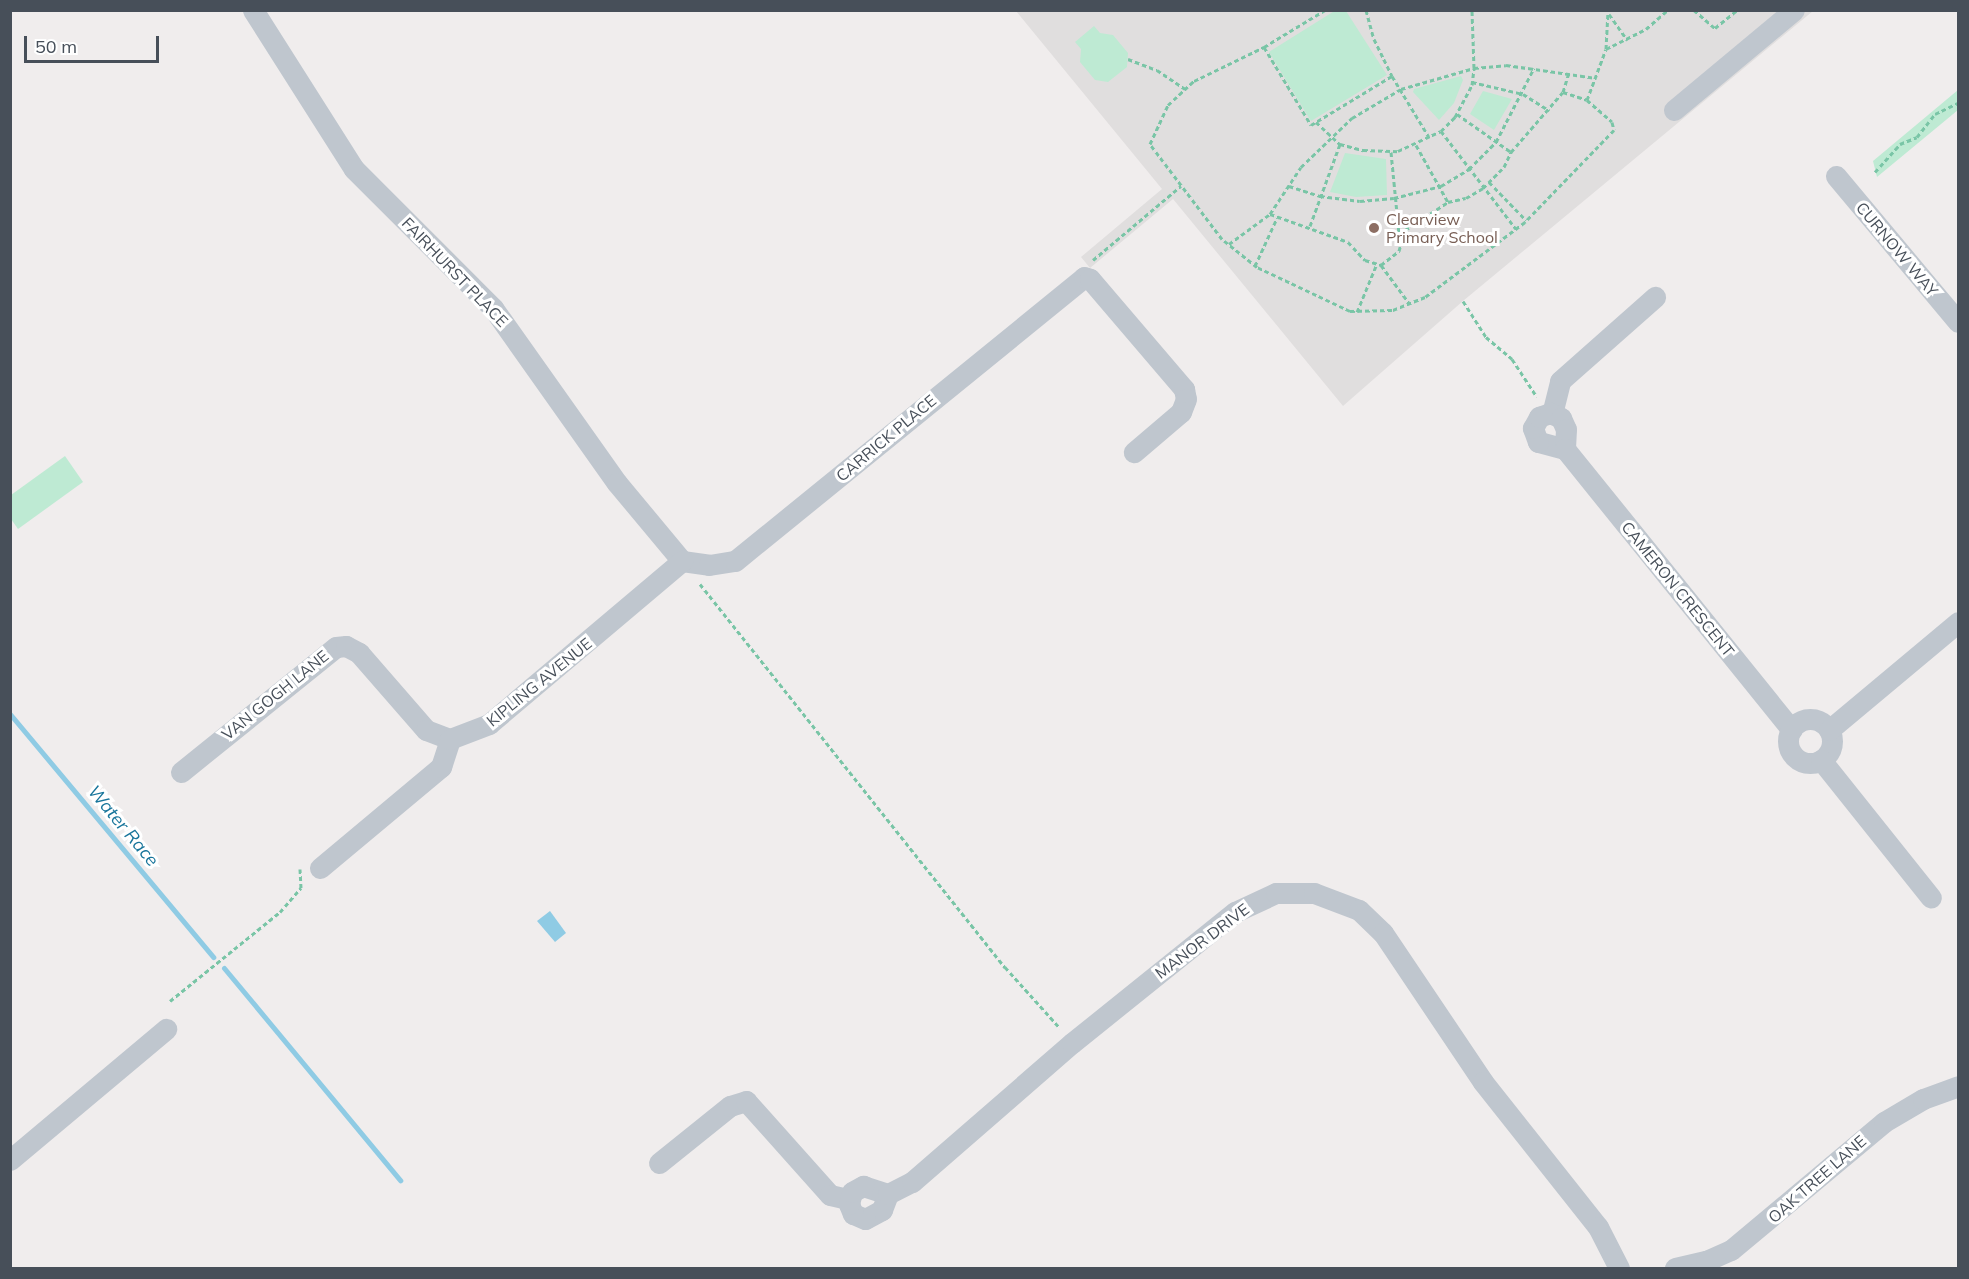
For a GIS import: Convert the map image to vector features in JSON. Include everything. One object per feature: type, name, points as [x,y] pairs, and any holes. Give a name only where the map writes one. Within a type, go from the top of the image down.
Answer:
[{"type":"street","name":"FAIRHURST PLACE","points":[[253,10],[354,169],[493,308],[617,483],[682,561]]},
{"type":"street","points":[[1674,110],[1794,10]]},
{"type":"street","name":"CURNOW WAY","points":[[1836,176],[1959,322]]},
{"type":"street","name":"CARRICK PLACE","points":[[682,561],[709,565],[735,561],[1080,278]]},
{"type":"street","points":[[1080,278],[1090,279],[1184,389],[1186,399],[1180,412],[1134,452]]},
{"type":"street","points":[[1547,409],[1564,422],[1565,449],[1545,447],[1534,436],[1539,417],[1547,409],[1560,381],[1655,297]]},
{"type":"street","name":"CAMERON CRESCENT","points":[[1565,449],[1792,730]]},
{"type":"street","name":"KIPLING AVENUE","points":[[450,739],[489,724],[682,561]]},
{"type":"street","points":[[1829,730],[1959,622]]},
{"type":"street","name":"VAN GOGH LANE","points":[[181,772],[336,647],[346,646],[359,653],[426,730],[450,739]]},
{"type":"street","points":[[1811,720],[1829,730],[1832,745],[1821,760],[1807,763],[1795,756],[1789,743],[1792,730],[1811,720]]},
{"type":"street","points":[[312,864],[441,767],[450,739]]},
{"type":"street","points":[[1821,760],[1931,898]]},
{"type":"street","name":"MANOR DRIVE","points":[[848,1199],[853,1214],[865,1219],[882,1210],[888,1194],[912,1182],[1072,1043],[1247,904],[1291,891],[1314,893],[1346,902],[1383,933],[1483,1082],[1598,1227],[1619,1269]]},
{"type":"street","points":[[10,1160],[166,1029]]},
{"type":"street","name":"OAK TREE LANE","points":[[1675,1269],[1731,1250],[1884,1122],[1923,1099],[1959,1086]]},
{"type":"street","points":[[659,1163],[730,1106],[746,1101],[830,1195],[848,1199],[852,1192],[863,1186],[888,1194]]},
{"type":"path","points":[[1324,10],[1264,47],[1185,89],[1168,105],[1150,137],[1152,150],[1229,244],[1256,266],[1357,312],[1392,310],[1425,297],[1516,229],[1614,130],[1612,122],[1587,100],[1563,92]]},
{"type":"path","points":[[1366,10],[1374,39],[1392,76],[1430,138]]},
{"type":"path","points":[[1316,122],[1340,144],[1391,152],[1416,145],[1441,132],[1457,114],[1472,82],[1474,68],[1472,10]]},
{"type":"path","points":[[1606,49],[1627,40],[1668,10]]},
{"type":"path","points":[[1694,10],[1715,28],[1737,10]]},
{"type":"path","points":[[1608,12],[1627,40]]},
{"type":"path","points":[[1587,100],[1606,49],[1608,12]]},
{"type":"path","points":[[1264,47],[1288,93],[1311,125],[1392,76]]},
{"type":"path","points":[[1128,59],[1157,70],[1185,89]]},
{"type":"path","points":[[1289,186],[1320,196],[1360,201],[1394,198],[1441,186],[1469,169],[1496,142],[1523,94],[1534,67]]},
{"type":"path","points":[[1229,244],[1270,214],[1300,167],[1330,137],[1376,101],[1401,89],[1474,68],[1534,67],[1596,78]]},
{"type":"path","points":[[1399,234],[1448,202],[1466,198],[1483,188],[1504,167],[1511,152],[1550,110],[1563,92],[1569,72]]},
{"type":"path","points":[[1472,82],[1523,94],[1550,110]]},
{"type":"path","points":[[1875,172],[1900,144],[1917,137],[1935,114],[1959,103]]},
{"type":"path","points":[[1457,114],[1511,152]]},
{"type":"path","points":[[1441,132],[1516,229]]},
{"type":"path","points":[[1310,226],[1340,144]]},
{"type":"path","points":[[1416,145],[1448,202]]},
{"type":"path","points":[[1357,312],[1379,266],[1399,251],[1402,240],[1399,234],[1394,198],[1391,152]]},
{"type":"path","points":[[1489,182],[1526,220]]},
{"type":"path","points":[[1080,278],[1089,263],[1181,186]]},
{"type":"path","points":[[1270,214],[1276,218],[1310,226],[1348,242],[1379,266],[1409,303]]},
{"type":"path","points":[[1256,266],[1276,218]]},
{"type":"path","points":[[1463,301],[1485,337],[1517,365],[1547,409]]},
{"type":"path","points":[[682,561],[1005,967],[1072,1043]]},
{"type":"path","points":[[170,1001],[280,912],[301,888],[300,873],[312,864]]},
{"type":"shaded area","name":"Clearview Primary School","points":[[1016,11],[1813,11],[1463,301],[1343,406],[1173,199],[1090,268],[1081,257],[1162,189]]},
{"type":"green space","points":[[1336,10],[1346,11],[1387,75],[1311,121],[1269,52]]},
{"type":"green space","points":[[1094,26],[1100,33],[1113,35],[1128,53],[1127,67],[1108,82],[1095,80],[1080,62],[1081,49],[1075,42]]},
{"type":"green space","points":[[1461,76],[1463,80],[1454,103],[1439,120],[1413,92],[1414,89]]},
{"type":"green space","points":[[1958,90],[1958,110],[1877,177],[1873,161]]},
{"type":"green space","points":[[1483,91],[1512,99],[1494,130],[1470,114]]},
{"type":"green space","points":[[1345,153],[1386,159],[1387,195],[1356,197],[1330,192]]},
{"type":"green space","points":[[65,456],[83,482],[18,529],[11,519],[11,495]]},
{"type":"water","points":[[550,911],[566,933],[555,942],[537,921]]},
{"type":"waterway","name":"Water Race","points":[[10,714],[213,957]]},
{"type":"waterway","name":"Water Race","points":[[224,968],[400,1180]]},
{"type":"place","name":"Clearview Primary School","points":[[1374,228]]}]
